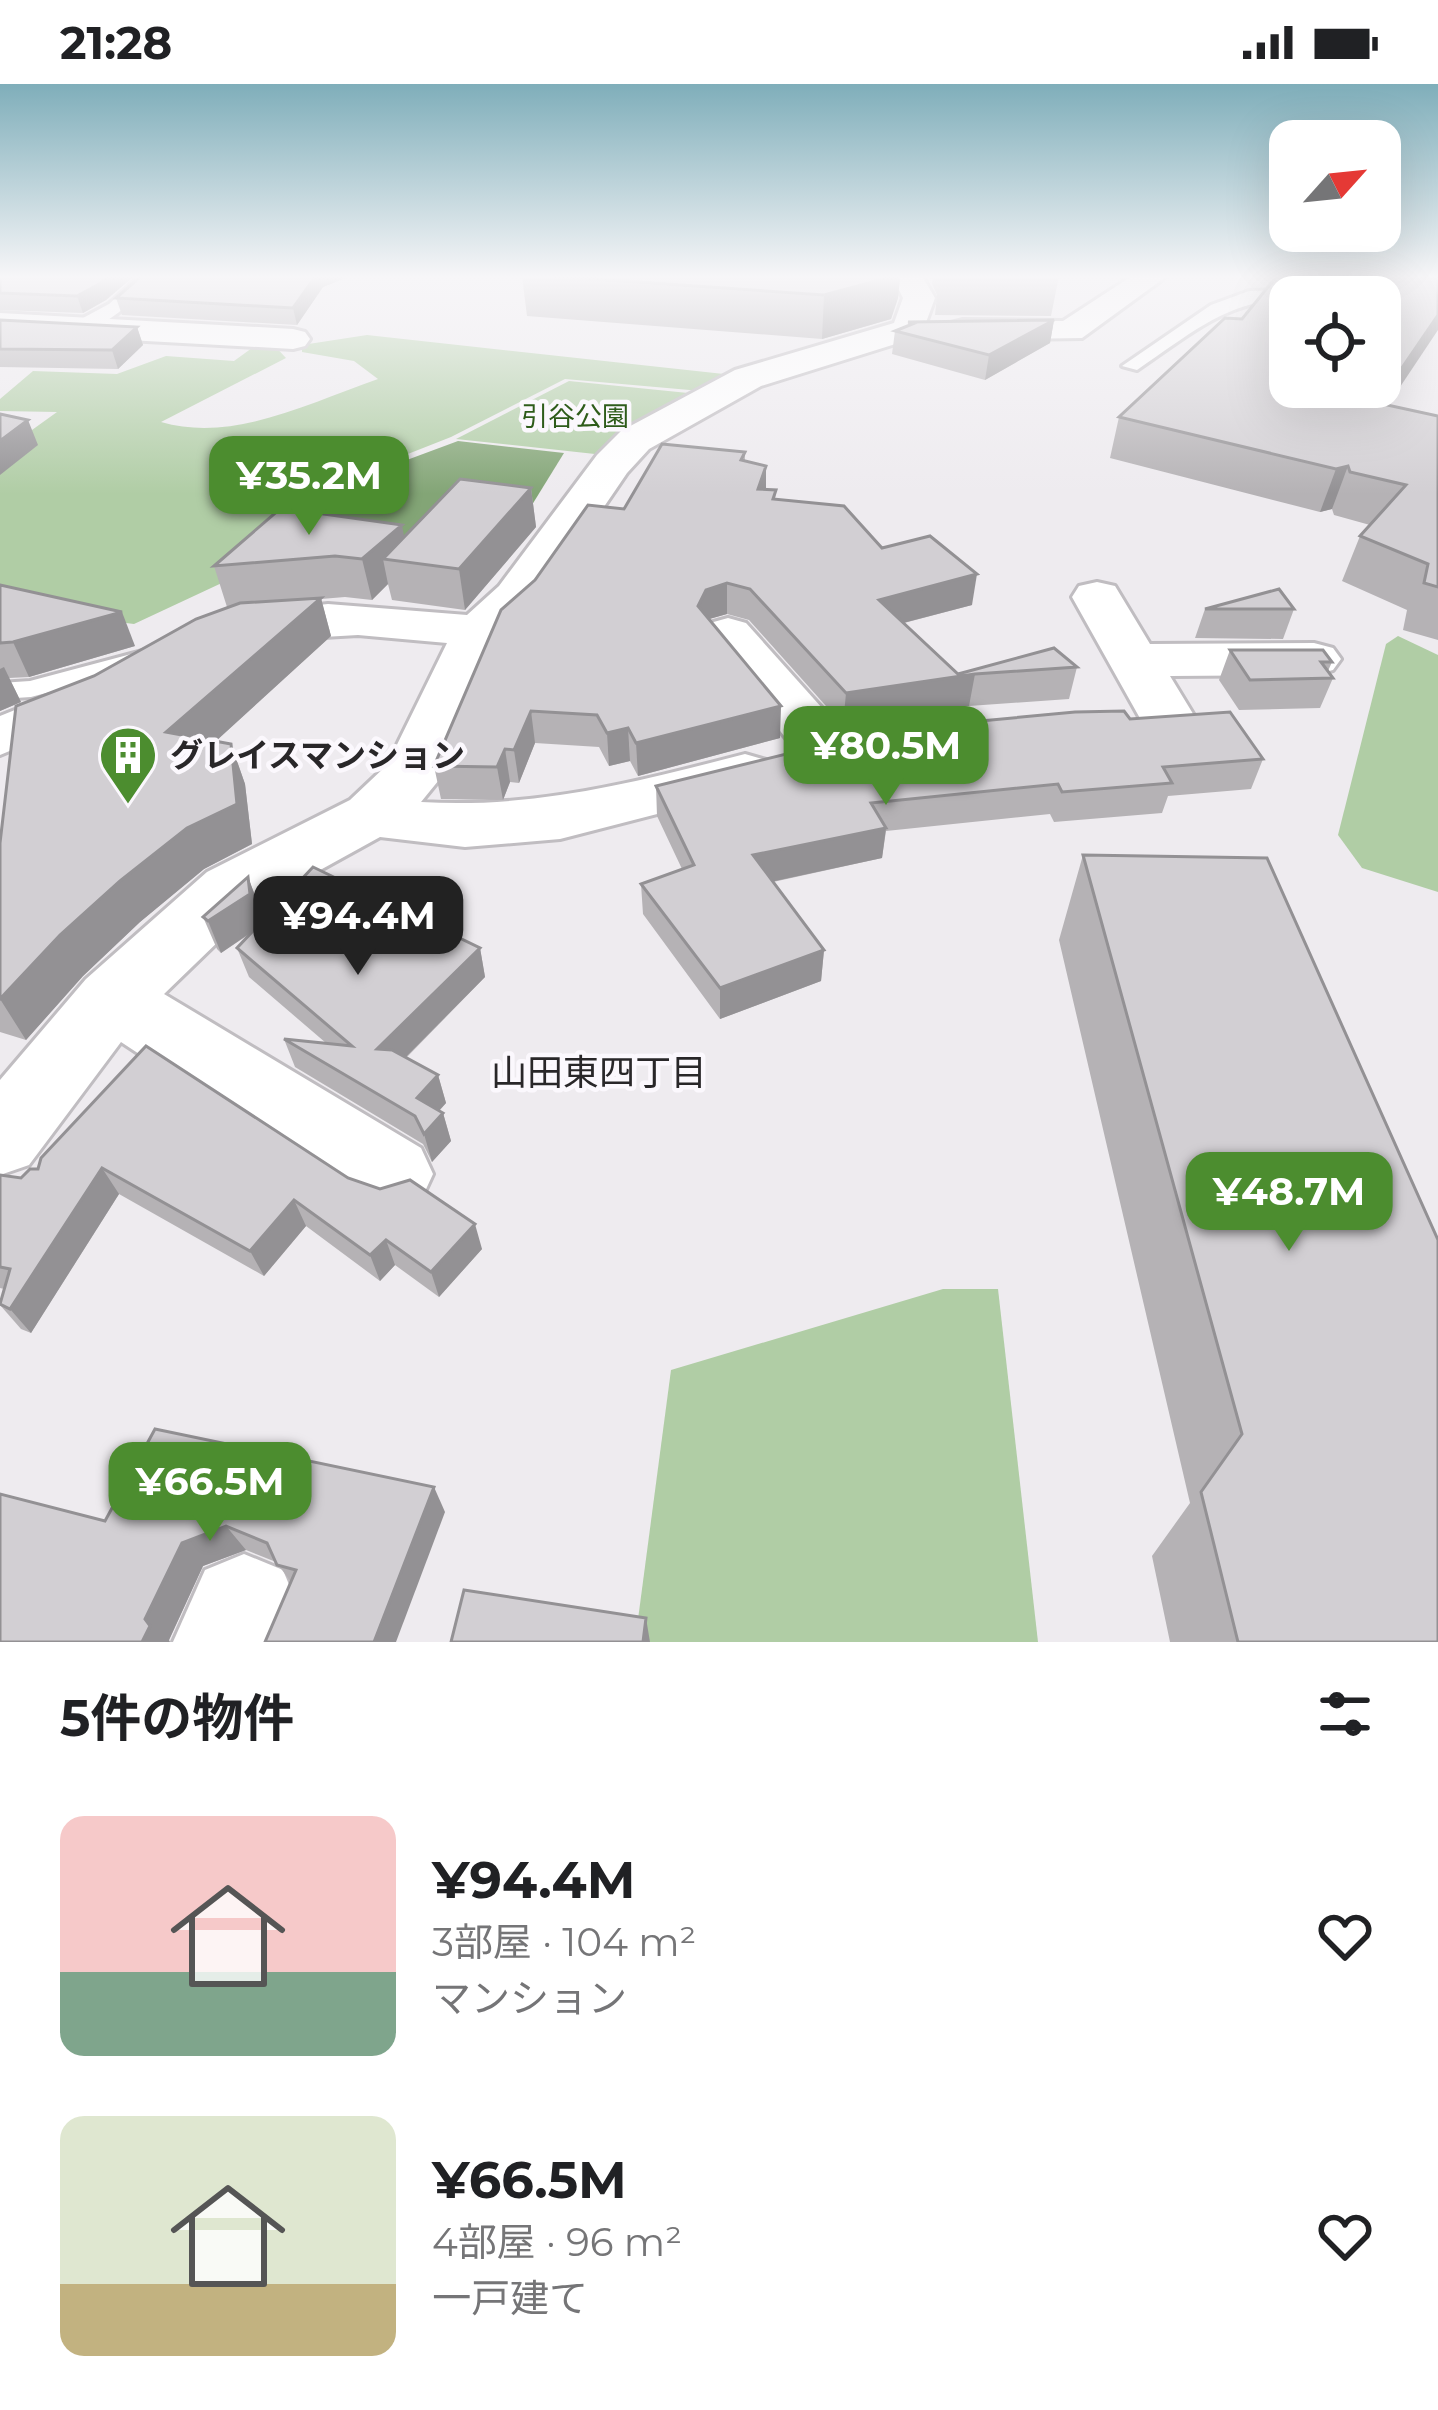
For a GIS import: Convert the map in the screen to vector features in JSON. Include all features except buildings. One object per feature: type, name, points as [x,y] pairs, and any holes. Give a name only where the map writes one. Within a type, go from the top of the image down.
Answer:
[{"type":"street","points":[[0,1141],[112,999],[231,889],[372,815],[413,775],[479,632],[517,597],[612,464],[635,440],[810,349]]},
{"type":"street","points":[[1097,597],[1133,660],[1188,718],[1100,721]]},
{"type":"street","points":[[0,737],[119,683],[160,655],[218,629],[292,617],[397,621],[479,632]]},
{"type":"street","points":[[372,815],[424,828],[569,818],[850,747],[728,634]]},
{"type":"street","points":[[1133,660],[1313,659]]},
{"type":"street","points":[[112,999],[391,1174]]},
{"type":"lane","points":[[1131,366],[1156,349]]},
{"type":"lane","points":[[0,691],[31,689],[160,655]]},
{"type":"green space","points":[[251,349],[277,349],[286,358],[161,422],[216,428],[298,409],[378,379],[354,361],[302,352],[492,349],[733,375],[701,391],[565,379],[451,437],[357,474],[256,532],[258,566],[134,624],[0,607],[0,453],[57,412],[0,411],[0,399],[33,371],[117,374],[166,356],[234,361]]},
{"type":"green space","name":"引谷公園","points":[[569,381],[698,394],[604,455],[456,439]]},
{"type":"green space","points":[[1398,636],[1438,655],[1438,892],[1362,868],[1338,835],[1386,644]]},
{"type":"green space","points":[[943,1289],[998,1289],[1038,1642],[635,1642],[671,1370]]},
{"type":"shaded area","points":[[458,441],[564,453],[527,513],[416,564],[266,527],[353,480]]},
{"type":"place","name":"グレイスマンション","points":[[128,806]]},
{"type":"district","name":"山田東四丁目","points":[[599,1072]]}]
